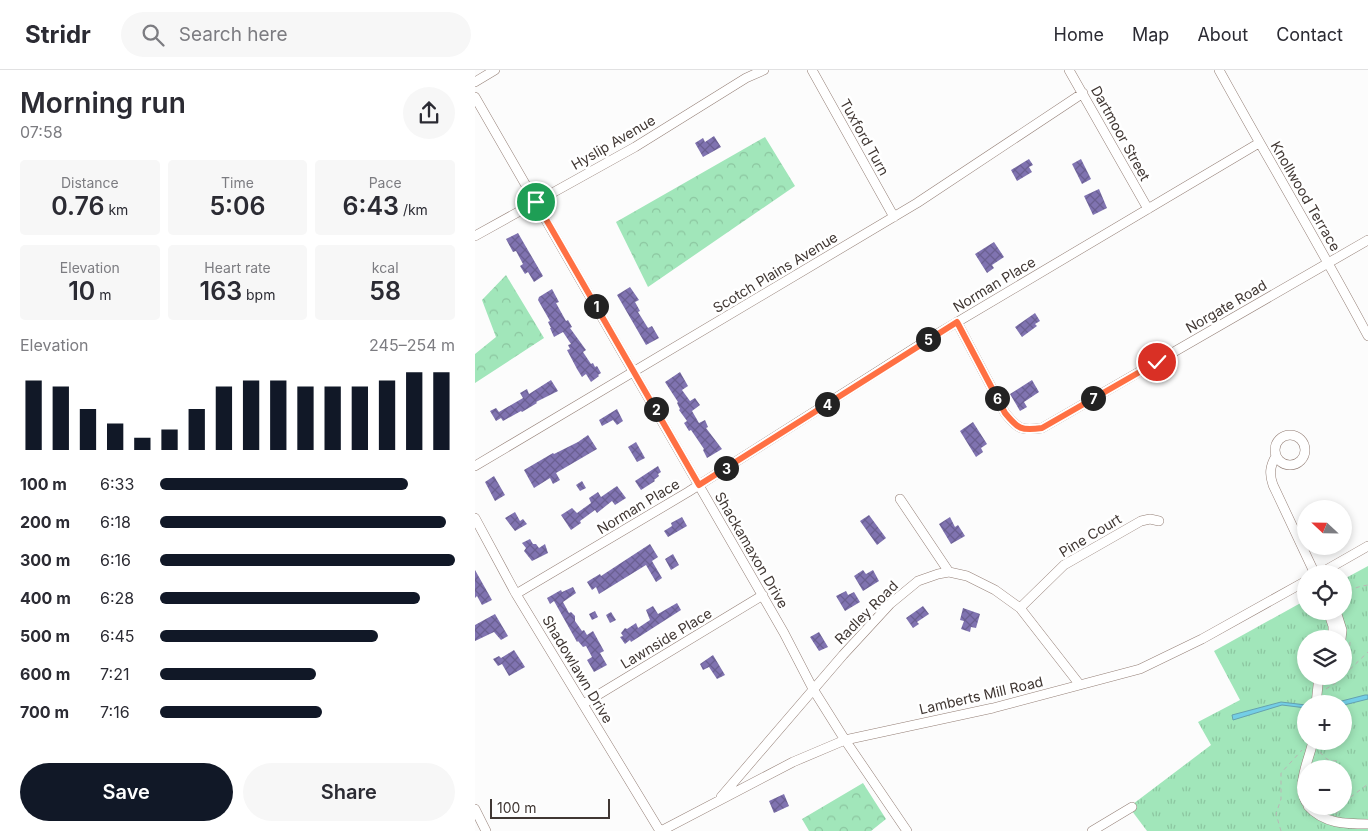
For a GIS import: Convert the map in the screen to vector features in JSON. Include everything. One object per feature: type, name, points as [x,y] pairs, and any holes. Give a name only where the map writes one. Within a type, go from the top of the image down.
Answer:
[{"type":"street","points":[[475,82],[495,70]]},
{"type":"street","name":"Hyslip Avenue","points":[[475,236],[635,146],[746,78],[764,70]]},
{"type":"street","name":"Tuxford Turn","points":[[812,70],[894,217]]},
{"type":"street","name":"Dartmoor Street","points":[[1069,70],[1148,209]]},
{"type":"street","name":"Knollwood Terrace","points":[[1219,70],[1259,143],[1329,262],[1368,336]]},
{"type":"street","name":"Scotch Plains Avenue","points":[[475,466],[894,217],[1083,93]]},
{"type":"street","name":"Shackamaxon Drive","points":[[475,97],[763,595],[813,689],[907,831]]},
{"type":"street","name":"Norman Place","points":[[516,594],[699,485],[957,322],[1259,143]]},
{"type":"street","name":"Norgate Road","points":[[957,322],[1005,413],[1015,425],[1025,430],[1042,428],[1368,240]]},
{"type":"street","points":[[1277,456],[1271,465],[1270,476],[1313,565]]},
{"type":"street","points":[[899,498],[949,572],[967,576],[995,590],[1020,608],[1080,685]]},
{"type":"street","name":"Shadowlawn Drive","points":[[475,518],[516,594],[661,831]]},
{"type":"street","name":"Pine Court","points":[[1020,608],[1065,565],[1141,521],[1150,519],[1159,521]]},
{"type":"street","points":[[1333,565],[1368,546]]},
{"type":"street","name":"Radley Road","points":[[718,801],[813,689],[891,604],[918,581],[949,572]]},
{"type":"street","name":"Lamberts Mill Road","points":[[661,831],[793,762],[845,740],[993,708],[1146,666],[1202,639],[1297,586]]},
{"type":"street","name":"Lawnside Place","points":[[583,704],[763,595]]},
{"type":"street","points":[[1317,695],[1318,685]]},
{"type":"street","points":[[1317,690],[1320,685]]},
{"type":"street","points":[[1092,831],[1132,807]]},
{"type":"street","points":[[475,809],[484,830]]},
{"type":"street","points":[[1318,815],[1324,819],[1348,827],[1368,824]]},
{"type":"path","points":[[1352,589],[1368,585]]},
{"type":"path","points":[[1352,667],[1368,652]]},
{"type":"path","points":[[1317,690],[1330,685]]},
{"type":"path","points":[[1281,831],[1276,814],[1281,798],[1281,773],[1302,750]]},
{"type":"path","points":[[1319,750],[1327,760]]},
{"type":"path","points":[[1352,796],[1368,784]]},
{"type":"green space","points":[[765,137],[795,186],[648,287],[616,222]]},
{"type":"green space","points":[[506,275],[544,338],[475,383],[475,354],[496,337],[482,300]]},
{"type":"green space","points":[[1368,566],[1368,831],[1147,831],[1129,807],[1211,745],[1198,722],[1240,700],[1214,651],[1297,605],[1297,620],[1352,620],[1352,575]]},
{"type":"green space","points":[[863,783],[886,819],[871,831],[809,831],[802,819]]},
{"type":"water","points":[[1368,695],[1368,699],[1352,703],[1352,698]]},
{"type":"water","points":[[1281,702],[1297,704],[1297,707],[1282,705],[1233,720],[1232,715]]},
{"type":"building","points":[[714,136],[721,147],[703,157],[695,143],[703,138],[705,142]]},
{"type":"building","points":[[1029,159],[1033,165],[1029,167],[1032,172],[1017,181],[1011,170]]},
{"type":"building","points":[[1081,159],[1091,179],[1082,184],[1072,164]]},
{"type":"building","points":[[1099,189],[1107,208],[1093,215],[1084,196]]},
{"type":"building","points":[[518,233],[543,276],[534,282],[528,272],[525,274],[520,266],[523,264],[516,251],[513,252],[506,239]]},
{"type":"building","points":[[994,242],[1004,257],[992,265],[994,268],[987,273],[975,254]]},
{"type":"building","points":[[630,287],[639,300],[635,302],[640,311],[638,312],[648,328],[652,326],[659,338],[646,345],[617,295]]},
{"type":"building","points":[[552,289],[559,302],[556,303],[566,321],[568,320],[572,327],[570,328],[586,350],[583,352],[591,364],[593,363],[595,367],[597,366],[601,373],[591,382],[586,374],[582,377],[577,369],[567,350],[570,349],[568,345],[571,344],[563,332],[554,337],[548,322],[550,321],[538,300],[539,297]]},
{"type":"building","points":[[1035,313],[1040,321],[1035,324],[1037,326],[1022,337],[1015,327]]},
{"type":"building","points":[[680,372],[688,386],[682,390],[690,401],[695,398],[700,405],[692,411],[699,423],[705,420],[708,427],[706,428],[722,449],[707,458],[704,449],[684,423],[687,421],[679,410],[678,402],[665,382]]},
{"type":"building","points":[[551,380],[558,391],[536,402],[522,412],[503,421],[501,418],[496,421],[490,411],[496,408],[499,412],[523,398],[520,393],[527,389],[529,394]]},
{"type":"building","points":[[1032,380],[1039,392],[1024,402],[1027,407],[1020,411],[1010,394]]},
{"type":"building","points":[[617,409],[623,421],[617,425],[613,420],[602,426],[599,420]]},
{"type":"building","points":[[973,422],[987,444],[981,448],[983,452],[976,457],[960,431]]},
{"type":"building","points":[[588,435],[597,449],[556,473],[560,480],[553,484],[550,478],[534,488],[524,470]]},
{"type":"building","points":[[636,442],[645,458],[637,462],[628,447]]},
{"type":"building","points":[[658,466],[661,472],[658,474],[659,476],[641,490],[635,481]]},
{"type":"building","points":[[494,476],[505,495],[495,501],[485,482]]},
{"type":"building","points":[[582,481],[586,488],[580,491],[576,485]]},
{"type":"building","points":[[617,486],[626,498],[615,505],[612,501],[597,513],[595,510],[571,530],[561,515],[572,508],[577,513],[591,503],[589,498],[598,492],[601,497]]},
{"type":"building","points":[[515,512],[520,521],[523,519],[527,524],[515,531],[505,518]]},
{"type":"building","points":[[869,515],[886,538],[877,545],[860,521]]},
{"type":"building","points":[[682,517],[687,526],[668,537],[664,531],[672,526],[671,523]]},
{"type":"building","points":[[950,517],[955,527],[958,525],[965,536],[951,544],[939,524]]},
{"type":"building","points":[[530,539],[539,548],[545,544],[548,553],[532,561],[524,551],[526,548],[522,543]]},
{"type":"building","points":[[650,544],[658,557],[652,561],[662,578],[656,582],[646,565],[599,594],[596,587],[592,590],[587,582],[600,574],[601,576]]},
{"type":"building","points":[[673,554],[679,565],[671,570],[665,559]]},
{"type":"building","points":[[475,570],[492,600],[482,605],[477,596],[475,598]]},
{"type":"building","points":[[863,570],[866,574],[873,570],[879,581],[863,591],[854,576]]},
{"type":"building","points":[[573,587],[576,593],[563,602],[569,613],[571,612],[575,616],[575,621],[582,631],[584,630],[587,635],[593,631],[604,651],[600,653],[607,665],[594,672],[587,660],[592,657],[586,646],[583,647],[577,642],[554,601],[550,604],[547,598],[561,590],[562,592]]},
{"type":"building","points":[[846,591],[848,595],[854,592],[860,602],[845,611],[836,596]]},
{"type":"building","points":[[677,603],[681,610],[631,642],[630,640],[625,644],[620,637],[623,636],[621,633],[625,628],[627,629],[636,623],[638,628],[650,620],[646,610],[653,606],[658,614]]},
{"type":"building","points":[[923,606],[929,614],[917,622],[919,624],[913,628],[906,618]]},
{"type":"building","points":[[963,608],[980,614],[976,628],[971,627],[970,632],[961,629],[964,621],[960,620]]},
{"type":"building","points":[[595,611],[598,617],[592,620],[589,614]]},
{"type":"building","points":[[611,612],[616,620],[610,623],[606,615]]},
{"type":"building","points":[[495,614],[508,636],[501,640],[494,632],[475,641],[475,625]]},
{"type":"building","points":[[819,632],[828,647],[819,651],[810,637]]},
{"type":"building","points":[[514,650],[525,667],[509,676],[502,664],[498,666],[493,659],[499,656],[501,658]]},
{"type":"building","points":[[713,655],[725,675],[717,679],[709,667],[703,670],[700,664]]},
{"type":"building","points":[[784,794],[789,806],[774,813],[769,801]]},
{"type":"route","points":[[536,202],[699,485],[957,322],[1005,413],[1015,425],[1025,430],[1042,428],[1157,362]]}]
